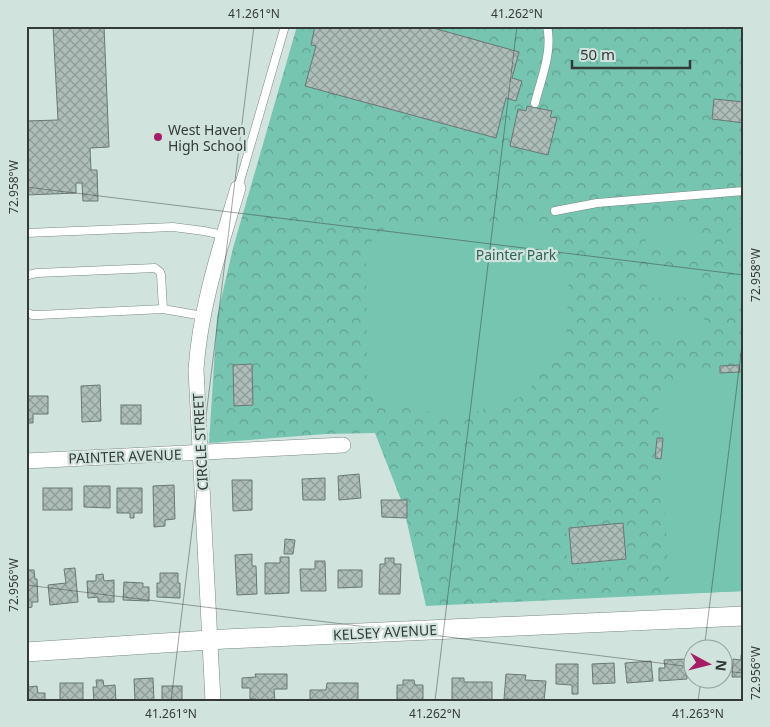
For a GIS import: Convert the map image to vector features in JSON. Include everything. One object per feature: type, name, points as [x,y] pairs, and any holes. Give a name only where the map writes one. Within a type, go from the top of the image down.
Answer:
[{"type":"street","name":"CIRCLE STREET","points":[[213,701],[196,370],[203,316],[223,235],[238,188]]},
{"type":"street","name":"PAINTER AVENUE","points":[[26,460],[343,445]]},
{"type":"street","name":"KELSEY AVENUE","points":[[26,652],[211,640],[744,616]]},
{"type":"lane","points":[[238,188],[285,26]]},
{"type":"lane","points":[[535,103],[548,50],[550,37],[547,26]]},
{"type":"lane","points":[[555,211],[597,203],[695,193],[744,191]]},
{"type":"lane","points":[[26,233],[172,227],[223,235]]},
{"type":"lane","points":[[26,277],[38,273],[154,268],[161,275],[163,310]]},
{"type":"lane","points":[[26,312],[32,315],[39,315],[163,310],[203,316]]},
{"type":"green space","name":"Painter Park","points":[[297,26],[744,26],[744,591],[426,606],[403,505],[375,433],[326,434],[209,443],[217,317],[233,248]]},
{"type":"green space","points":[[744,219],[744,246],[732,246],[731,220]]},
{"type":"green space","points":[[701,221],[702,247],[646,250],[645,224]]},
{"type":"green space","points":[[537,223],[569,276],[566,341],[524,396],[472,413],[448,415],[386,404],[367,384],[366,251],[374,237],[386,228],[429,224]]},
{"type":"green space","points":[[733,269],[744,269],[744,295],[734,295]]},
{"type":"green space","points":[[702,270],[703,297],[647,298],[647,272]]},
{"type":"green space","points":[[704,313],[706,339],[650,342],[648,316]]},
{"type":"green space","points":[[744,371],[744,591],[670,594],[658,405],[687,373]]},
{"type":"green space","points":[[627,527],[628,567],[567,569],[566,528]]},
{"type":"building","points":[[53,26],[104,26],[109,147],[90,148],[91,170],[97,170],[98,201],[83,201],[82,183],[76,183],[76,193],[26,195],[26,121],[58,120]]},
{"type":"building","points":[[315,26],[426,26],[519,52],[512,78],[522,81],[516,101],[506,98],[496,138],[305,86],[316,46],[311,45]]},
{"type":"building","points":[[714,99],[744,102],[744,123],[712,119]]},
{"type":"building","points":[[527,106],[552,111],[550,117],[557,118],[548,155],[510,146],[518,109],[526,111]]},
{"type":"building","points":[[252,364],[253,405],[234,406],[233,365]]},
{"type":"building","points":[[739,365],[740,372],[720,373],[720,366]]},
{"type":"building","points":[[100,385],[101,421],[82,422],[81,386]]},
{"type":"building","points":[[26,396],[48,396],[48,414],[33,414],[33,423],[26,423]]},
{"type":"building","points":[[121,405],[141,405],[141,424],[121,424]]},
{"type":"building","points":[[657,438],[663,438],[661,459],[655,458]]},
{"type":"building","points":[[359,474],[361,498],[339,500],[338,476]]},
{"type":"building","points":[[325,478],[325,500],[303,500],[302,479]]},
{"type":"building","points":[[232,480],[252,480],[252,510],[233,511]]},
{"type":"building","points":[[174,485],[175,519],[165,520],[165,526],[154,527],[153,486]]},
{"type":"building","points":[[84,486],[110,486],[110,508],[84,507]]},
{"type":"building","points":[[43,488],[72,488],[72,510],[43,510]]},
{"type":"building","points":[[117,488],[142,488],[142,513],[134,513],[134,518],[130,518],[130,513],[117,513]]},
{"type":"building","points":[[381,500],[407,500],[407,518],[382,517]]},
{"type":"building","points":[[623,523],[626,559],[572,564],[569,528]]},
{"type":"building","points":[[285,539],[295,540],[293,554],[284,554]]},
{"type":"building","points":[[252,554],[252,566],[256,566],[257,594],[237,595],[235,555]]},
{"type":"building","points":[[280,557],[289,557],[289,593],[265,594],[265,563],[280,563]]},
{"type":"building","points":[[385,558],[394,558],[394,564],[401,564],[400,594],[379,594],[380,564],[385,564]]},
{"type":"building","points":[[315,561],[325,561],[326,591],[301,591],[300,569],[315,569]]},
{"type":"building","points":[[75,568],[78,602],[50,605],[48,585],[66,583],[64,569]]},
{"type":"building","points":[[26,570],[34,570],[35,579],[37,579],[38,602],[32,602],[32,607],[27,608],[26,611]]},
{"type":"building","points":[[338,570],[362,570],[362,587],[338,588]]},
{"type":"building","points":[[160,573],[178,573],[180,598],[157,597],[157,583],[160,583]]},
{"type":"building","points":[[103,574],[104,581],[114,580],[114,602],[98,602],[98,597],[88,598],[87,581],[96,581],[96,575]]},
{"type":"building","points":[[124,582],[143,583],[143,587],[149,587],[149,601],[123,600]]},
{"type":"building","points":[[741,655],[744,655],[744,688],[742,688],[743,677],[732,677],[733,659],[741,660]]},
{"type":"building","points":[[682,659],[682,679],[659,681],[659,668],[665,668],[664,660]]},
{"type":"building","points":[[651,661],[653,681],[627,683],[625,663]]},
{"type":"building","points":[[614,663],[615,683],[593,684],[592,664]]},
{"type":"building","points":[[556,664],[578,664],[578,694],[572,694],[572,685],[556,684]]},
{"type":"building","points":[[255,674],[287,674],[287,689],[274,689],[275,701],[256,701],[256,699],[250,699],[250,688],[242,688],[242,678],[256,677]]},
{"type":"building","points":[[506,674],[526,675],[525,680],[546,681],[544,701],[504,699]]},
{"type":"building","points":[[153,678],[154,701],[135,701],[134,679]]},
{"type":"building","points":[[452,678],[464,678],[464,682],[492,682],[492,700],[452,700]]},
{"type":"building","points":[[96,680],[103,680],[104,686],[115,685],[116,701],[94,701],[93,687],[97,687]]},
{"type":"building","points":[[403,680],[414,680],[415,685],[423,685],[423,701],[397,701],[397,685],[403,685]]},
{"type":"building","points":[[60,683],[83,683],[83,701],[60,701]]},
{"type":"building","points":[[327,683],[358,683],[358,701],[310,701],[310,690],[326,690]]},
{"type":"building","points":[[37,686],[38,693],[45,693],[45,701],[26,701],[28,687]]},
{"type":"building","points":[[162,686],[182,686],[182,701],[162,701]]},
{"type":"place","name":"West Haven High School","points":[[158,137]]}]
